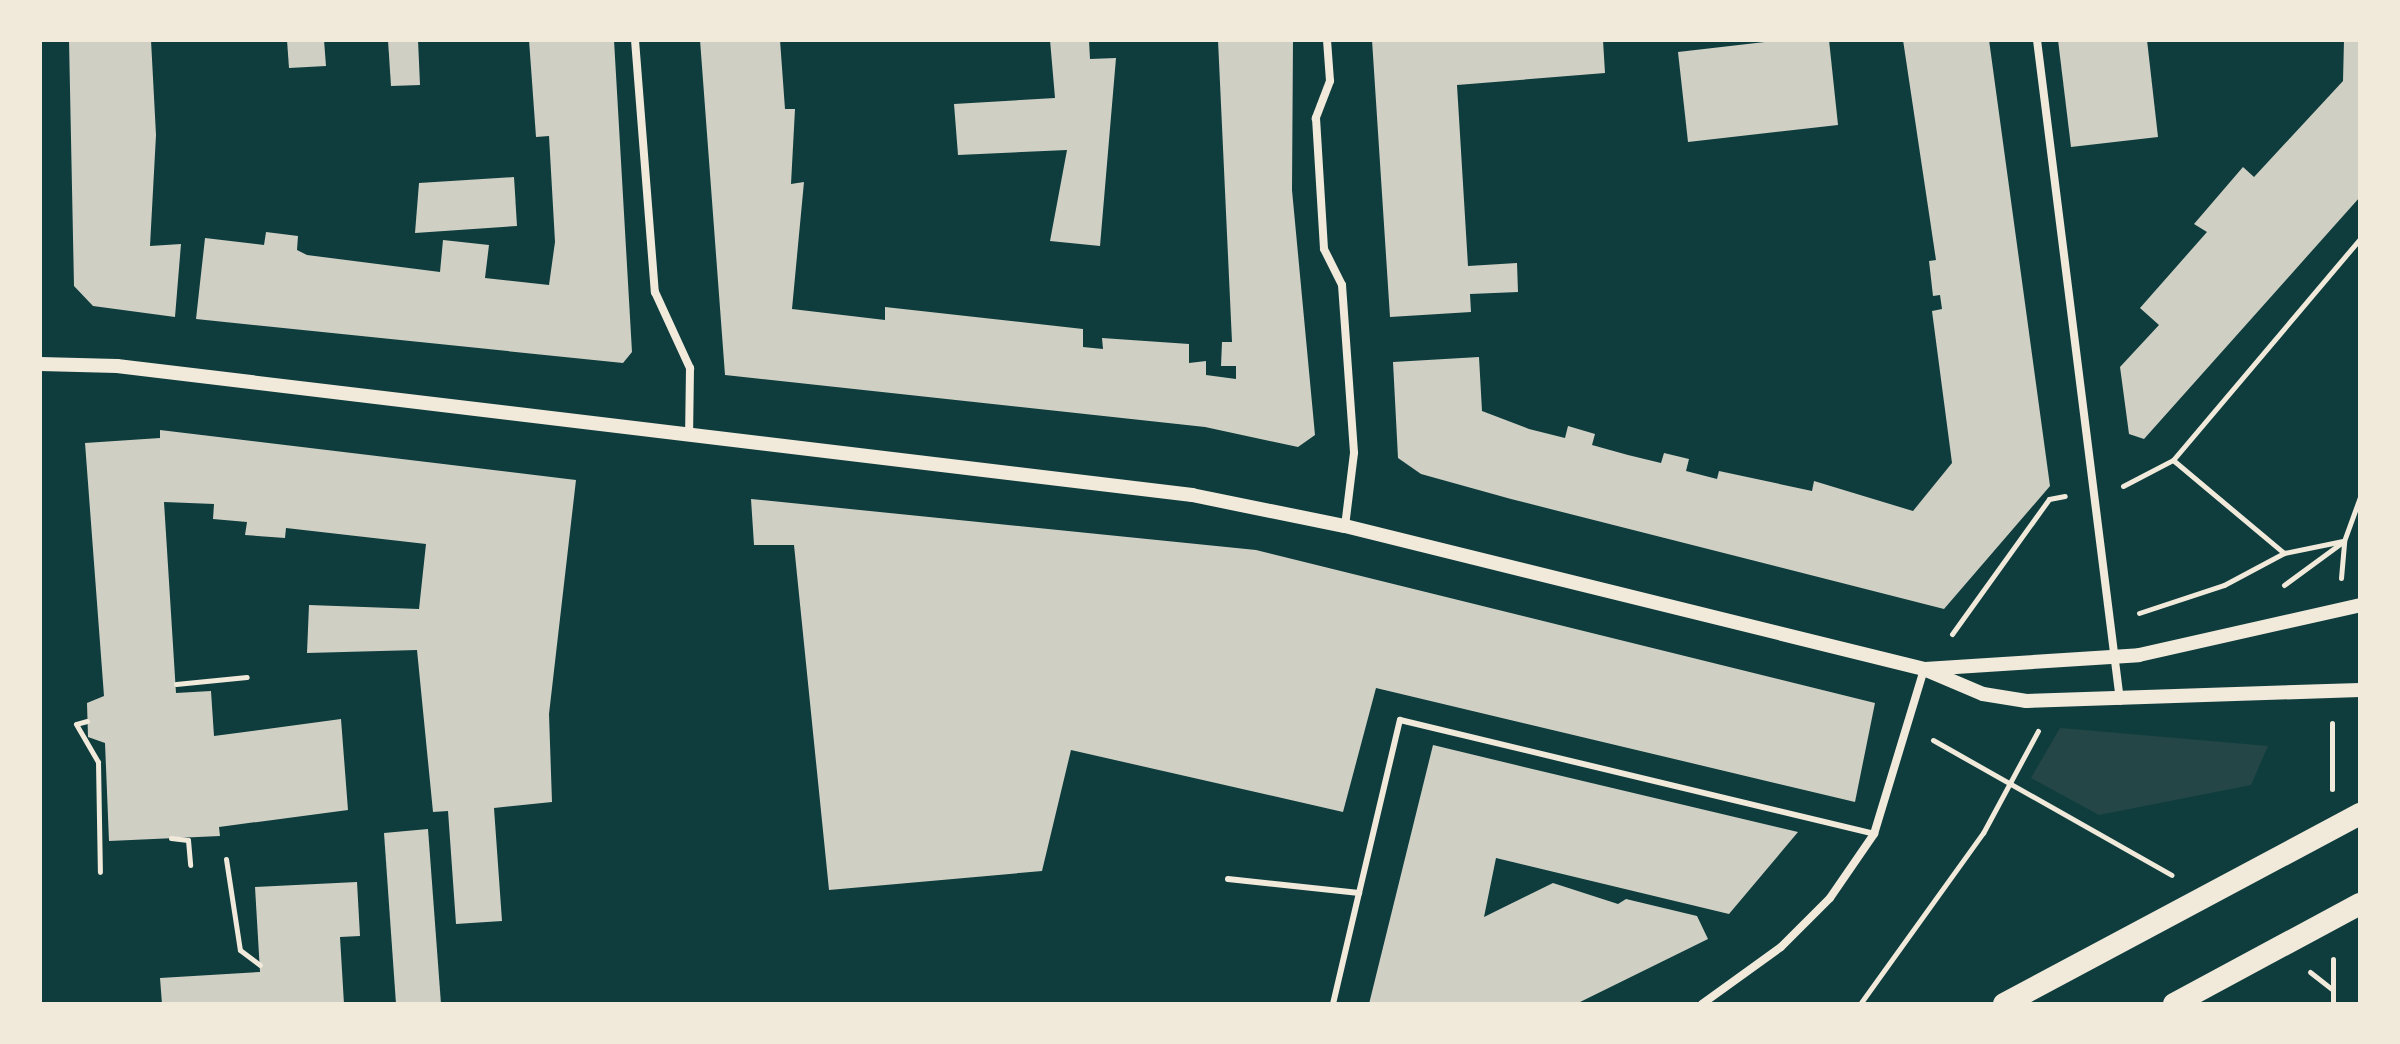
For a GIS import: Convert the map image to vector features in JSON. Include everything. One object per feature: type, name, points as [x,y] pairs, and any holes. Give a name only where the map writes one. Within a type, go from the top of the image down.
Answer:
[{"type":"highway","points":[[2004,1004],[2360,814]]},
{"type":"highway","points":[[2174,1004],[2360,904]]},
{"type":"street","points":[[635,40],[655,292],[690,368],[689,437]]},
{"type":"street","points":[[1327,40],[1330,81],[1316,118],[1324,249],[1344,300],[1354,453],[1345,526]]},
{"type":"street","points":[[2037,40],[2120,701]]},
{"type":"street","points":[[40,364],[117,366],[1192,495],[1345,526],[1924,669],[1983,694],[2050,703],[2360,690]]},
{"type":"street","points":[[1924,669],[2182,648],[2360,605]]},
{"type":"street","points":[[1702,1004],[1791,937],[1830,898],[1874,834],[1912,728],[1924,669]]},
{"type":"lane","points":[[1333,1004],[1400,720],[1874,834]]},
{"type":"lane","points":[[1228,879],[1359,893]]},
{"type":"path","points":[[2122,486],[2173,460],[2360,239]]},
{"type":"path","points":[[2360,441],[2360,449]]},
{"type":"path","points":[[2173,460],[2284,553]]},
{"type":"path","points":[[1924,669],[2049,499],[2073,494]]},
{"type":"path","points":[[2338,609],[2344,541],[2360,497]]},
{"type":"path","points":[[2111,619],[2185,600],[2284,553],[2344,541]]},
{"type":"path","points":[[2267,592],[2294,581],[2344,541]]},
{"type":"path","points":[[176,684],[247,677]]},
{"type":"path","points":[[2332,691],[2332,801]]},
{"type":"path","points":[[1860,1004],[2014,784],[2050,703]]},
{"type":"path","points":[[87,721],[76,724],[98,762],[100,872]]},
{"type":"path","points":[[1912,728],[2014,784]]},
{"type":"path","points":[[171,838],[188,840],[190,865]]},
{"type":"path","points":[[226,859],[240,950],[260,965]]},
{"type":"path","points":[[2333,943],[2333,990]]},
{"type":"shaded area","points":[[2060,728],[2268,746],[2251,785],[2099,815],[2031,778]]},
{"type":"building","points":[[69,40],[151,40],[156,135],[150,246],[181,244],[175,317],[93,306],[74,286]]},
{"type":"building","points":[[287,40],[324,40],[326,66],[289,68]]},
{"type":"building","points":[[388,40],[418,40],[420,85],[391,86]]},
{"type":"building","points":[[529,40],[614,40],[632,352],[623,363],[196,319],[205,238],[264,245],[266,232],[298,236],[297,250],[307,255],[440,272],[443,240],[489,245],[485,278],[549,285],[555,242],[549,136],[536,137]]},
{"type":"building","points":[[700,40],[780,40],[785,109],[795,109],[791,184],[804,182],[792,309],[885,320],[885,307],[1083,329],[1083,347],[1103,349],[1102,338],[1189,344],[1189,363],[1206,361],[1206,375],[1236,379],[1236,366],[1221,366],[1222,342],[1232,342],[1218,40],[1293,40],[1292,190],[1315,435],[1298,447],[1205,427],[725,375]]},
{"type":"building","points":[[1050,40],[1089,40],[1090,59],[1116,58],[1100,246],[1050,241],[1067,150],[958,155],[954,104],[1055,98]]},
{"type":"building","points":[[1372,40],[1603,40],[1605,73],[1457,85],[1468,266],[1517,263],[1518,292],[1470,294],[1471,312],[1390,317]]},
{"type":"building","points":[[1782,40],[1829,40],[1838,125],[1688,142],[1678,52]]},
{"type":"building","points":[[1903,40],[1989,40],[2050,486],[1944,609],[1511,499],[1421,474],[1398,458],[1393,362],[1479,357],[1482,411],[1529,429],[1565,438],[1568,426],[1595,434],[1592,445],[1661,463],[1664,453],[1689,459],[1686,471],[1717,479],[1719,471],[1812,491],[1814,481],[1913,511],[1952,463],[1932,311],[1942,309],[1940,295],[1933,296],[1929,261],[1936,260]]},
{"type":"building","points":[[2058,40],[2147,40],[2158,137],[2071,147]]},
{"type":"building","points":[[2344,40],[2360,40],[2360,197],[2144,439],[2129,434],[2120,367],[2159,325],[2140,308],[2207,232],[2194,224],[2243,167],[2254,177],[2343,81]]},
{"type":"building","points":[[514,177],[517,226],[415,233],[419,183]]},
{"type":"building","points":[[160,430],[576,480],[549,714],[552,802],[494,808],[502,921],[456,924],[448,811],[433,812],[417,650],[307,653],[309,605],[419,609],[426,544],[286,528],[285,538],[245,535],[247,522],[213,519],[214,504],[164,502],[176,693],[211,691],[214,736],[341,719],[348,810],[219,827],[220,836],[109,841],[105,743],[88,737],[87,703],[104,696],[85,443],[160,438]]},
{"type":"building","points":[[751,499],[1256,550],[1875,703],[1855,802],[1376,688],[1343,812],[1071,750],[1042,871],[829,890],[794,545],[754,545]]},
{"type":"building","points":[[1433,745],[1798,832],[1729,914],[1496,858],[1484,917],[1553,883],[1618,904],[1626,899],[1697,916],[1708,939],[1576,1004],[1369,1004]]},
{"type":"building","points":[[428,829],[441,1004],[396,1004],[384,833]]},
{"type":"building","points":[[357,882],[360,936],[340,937],[344,1004],[162,1004],[160,978],[260,972],[255,887]]}]
